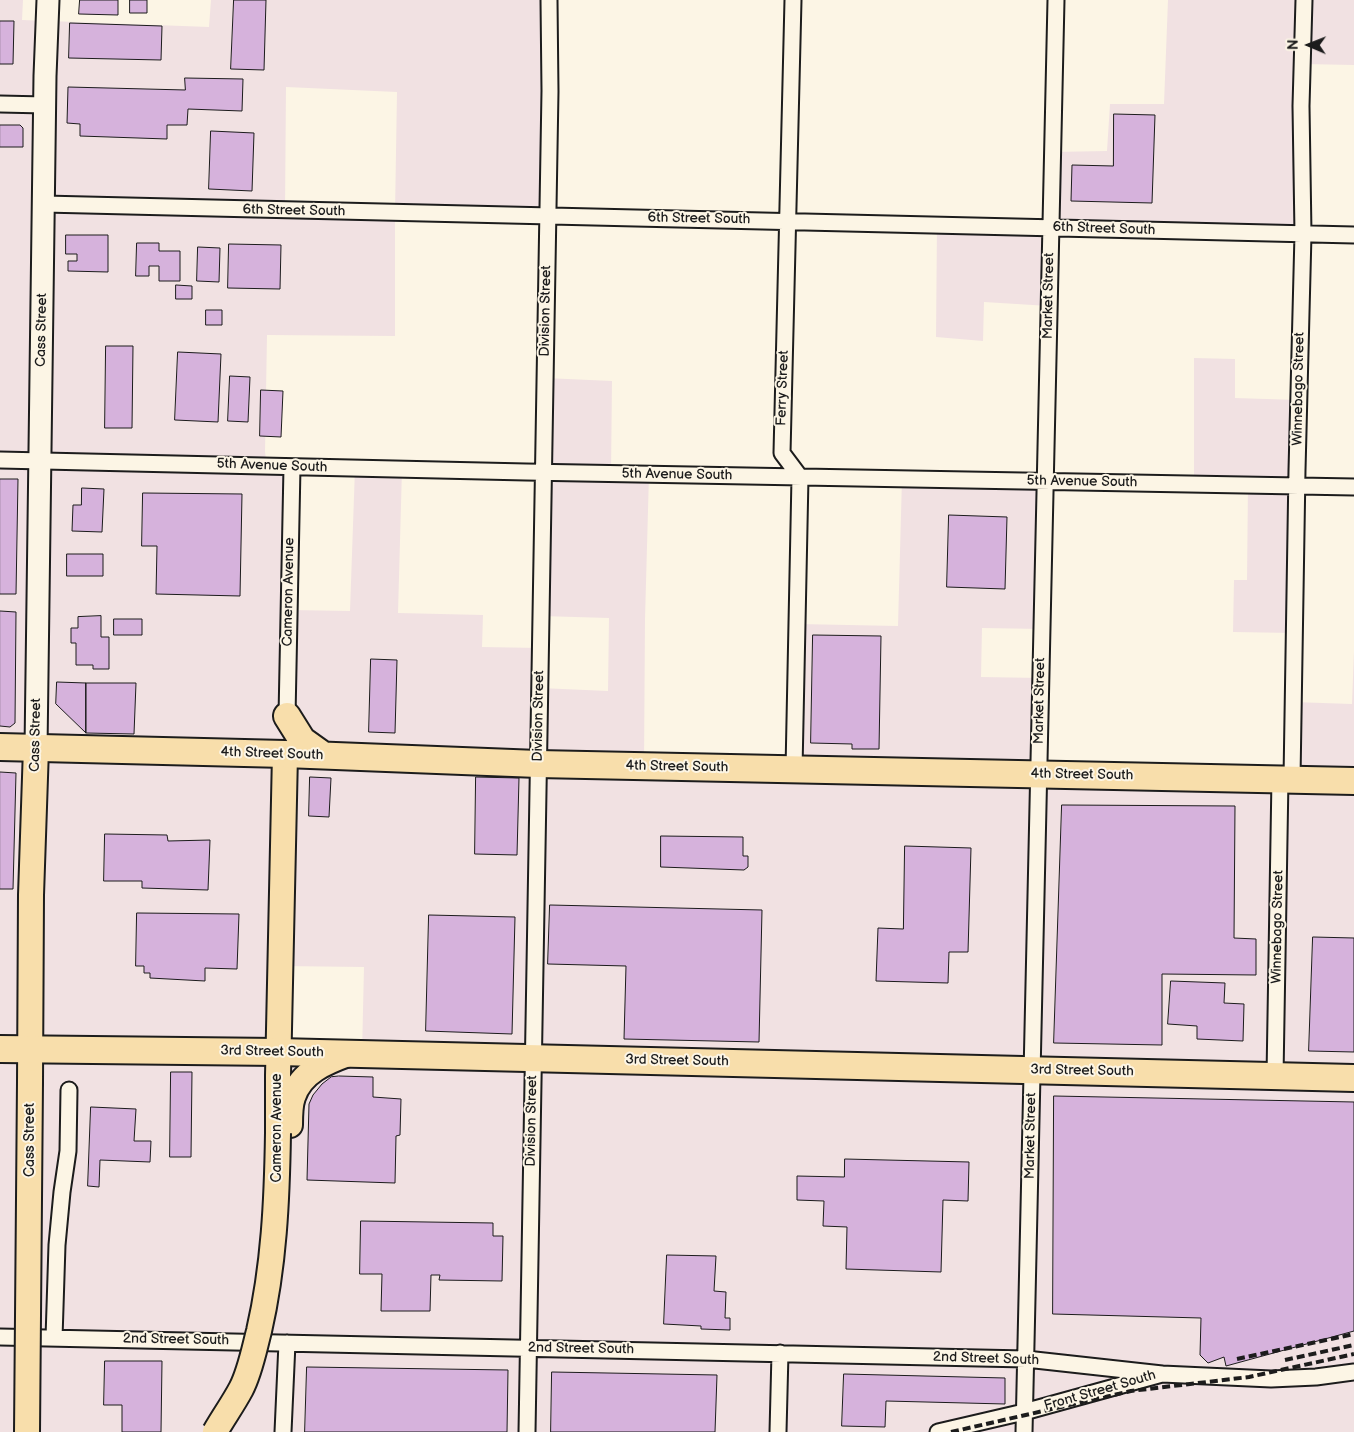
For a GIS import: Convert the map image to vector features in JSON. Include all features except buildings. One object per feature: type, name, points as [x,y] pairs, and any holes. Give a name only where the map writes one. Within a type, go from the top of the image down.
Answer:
[{"type":"highway","points":[[287,716],[302,740],[324,755]]},
{"type":"highway","name":"4th Street South","points":[[0,747],[324,755],[538,764],[1354,780]]},
{"type":"highway","name":"3rd Street South","points":[[0,1049],[278,1052],[1354,1078]]},
{"type":"main road","name":"Cass Street","points":[[38,0],[46,38]]},
{"type":"main road","name":"Cass Street","points":[[28,1432],[31,895],[36,748],[48,0]]},
{"type":"main road","name":"Cameron Avenue","points":[[215,1432],[241,1388],[254,1350],[271,1273],[277,1185],[284,1134],[278,1052],[285,754]]},
{"type":"main road","points":[[284,1134],[296,1088],[318,1066],[348,1054]]},
{"type":"street","name":"Division Street","points":[[527,1432],[550,91],[549,0]]},
{"type":"street","name":"Ferry Street","points":[[793,0],[782,453],[800,476]]},
{"type":"street","name":"Market Street","points":[[1024,1432],[1056,0]]},
{"type":"street","name":"Winnebago Street","points":[[1275,1076],[1303,234],[1302,106],[1304,0]]},
{"type":"street","points":[[0,104],[45,105]]},
{"type":"street","name":"6th Street South","points":[[44,204],[1354,235]]},
{"type":"street","name":"5th Avenue South","points":[[0,460],[1354,487]]},
{"type":"street","name":"Cameron Avenue","points":[[287,716],[292,467]]},
{"type":"street","points":[[794,769],[800,476]]},
{"type":"street","points":[[54,1338],[59,1226],[68,1151],[68,1090]]},
{"type":"street","name":"2nd Street South","points":[[0,1337],[1026,1359],[1162,1374]]},
{"type":"street","name":"Cass Street","points":[[28,1432],[30,1337]]},
{"type":"street","points":[[283,1432],[287,1343]]},
{"type":"street","points":[[778,1432],[780,1354]]},
{"type":"street","name":"Front Street South","points":[[938,1432],[1024,1412],[1162,1374],[1271,1379],[1354,1372]]},
{"type":"shaded area","points":[[0,0],[23,0],[22,20],[209,27],[211,0],[549,0],[548,216],[395,213],[395,336],[267,335],[265,452],[267,466],[292,467],[289,610],[350,611],[355,468],[402,469],[398,613],[483,615],[482,647],[540,648],[540,688],[608,691],[609,618],[541,616],[545,378],[612,381],[611,473],[649,474],[645,619],[644,765],[794,769],[798,624],[898,626],[902,478],[1045,481],[1042,629],[982,628],[981,677],[1041,678],[1039,774],[1292,778],[1293,702],[1352,704],[1354,651],[1354,1432],[0,1432]],"holes":[[[286,87],[397,92],[395,213],[285,211]],[[281,966],[364,967],[362,1054],[278,1052]]]},
{"type":"shaded area","points":[[1168,0],[1354,0],[1354,65],[1303,64],[1303,234],[1051,227],[1053,152],[1107,151],[1110,104],[1164,104]]},
{"type":"shaded area","points":[[937,224],[1051,227],[1049,306],[984,302],[983,341],[936,337]]},
{"type":"shaded area","points":[[1194,358],[1235,359],[1235,398],[1298,400],[1294,633],[1233,632],[1234,580],[1247,580],[1248,484],[1194,483]]},
{"type":"railway","points":[[1237,1359],[1354,1334]]},
{"type":"railway","points":[[1285,1360],[1354,1345]]},
{"type":"railway","points":[[951,1432],[1131,1391],[1249,1377],[1354,1354]]}]
